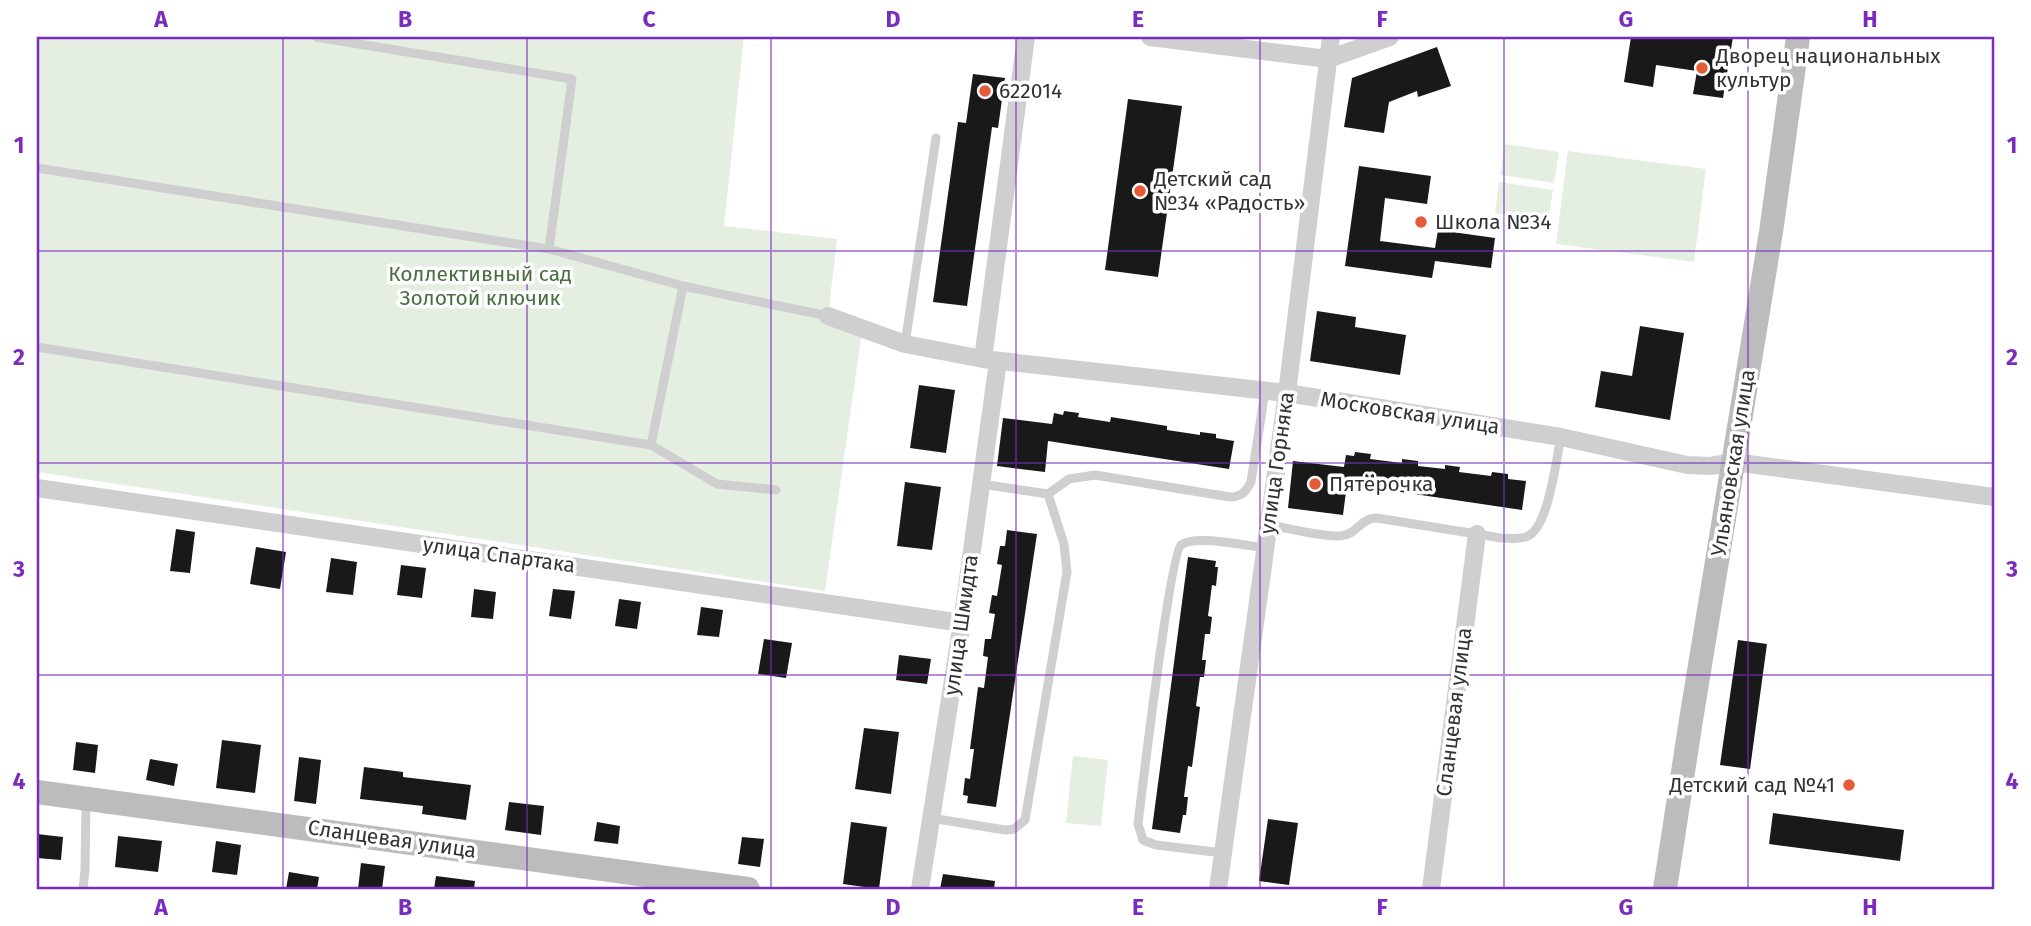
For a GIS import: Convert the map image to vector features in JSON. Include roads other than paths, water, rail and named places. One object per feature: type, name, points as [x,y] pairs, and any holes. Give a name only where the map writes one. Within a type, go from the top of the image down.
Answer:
[{"type":"main road","name":"Ульяновская улица","points":[[1665,889],[1690,719],[1771,232],[1798,37]]},
{"type":"main road","name":"Сланцевая улица","points":[[37,792],[748,889]]},
{"type":"street","name":"улица Шмидта","points":[[920,889],[981,484],[990,360],[1026,37]]},
{"type":"street","points":[[1150,37],[1328,59],[1390,37]]},
{"type":"street","name":"улица Горняка","points":[[1218,889],[1287,393],[1332,37]]},
{"type":"street","name":"Московская улица","points":[[828,316],[905,344],[990,360],[1287,393],[1560,437],[1686,465],[1710,466],[1734,462],[1994,497]]},
{"type":"street","name":"улица Спартака","points":[[37,488],[962,623]]},
{"type":"street","name":"Сланцевая улица","points":[[1431,889],[1476,534]]},
{"type":"lane","points":[[316,37],[572,79],[549,248]]},
{"type":"lane","points":[[905,344],[936,138]]},
{"type":"lane","points":[[37,168],[549,248],[683,286],[828,316]]},
{"type":"lane","points":[[651,445],[683,286]]},
{"type":"lane","points":[[37,347],[651,445],[717,484],[776,490]]},
{"type":"lane","points":[[981,484],[1048,494],[1069,479],[1095,475],[1238,497],[1248,489],[1251,482],[1265,391]]},
{"type":"lane","points":[[1269,525],[1340,536],[1354,533],[1362,521],[1368,518],[1377,518],[1476,534],[1519,538],[1530,536],[1538,528],[1545,513],[1560,437]]},
{"type":"lane","points":[[931,818],[1004,830],[1014,829],[1025,820],[1068,572],[1064,544],[1048,494]]},
{"type":"lane","points":[[1223,853],[1156,845],[1143,840],[1140,833],[1138,824],[1166,617],[1176,553],[1182,544],[1195,540],[1265,548]]},
{"type":"lane","points":[[83,889],[86,797]]},
{"type":"place","name":"Дворец национальных культур","points":[[1702,68]]},
{"type":"place","name":"622014","points":[[985,91]]},
{"type":"place","name":"Детский сад №34 «Радость»","points":[[1140,191]]},
{"type":"place","name":"Школа №34","points":[[1421,222]]},
{"type":"place","name":"Пятёрочка","points":[[1315,484]]},
{"type":"place","name":"Детский сад №41","points":[[1849,785]]},
{"type":"park label","name":"Коллективный сад Золотой ключик","points":[[480,286]]}]
